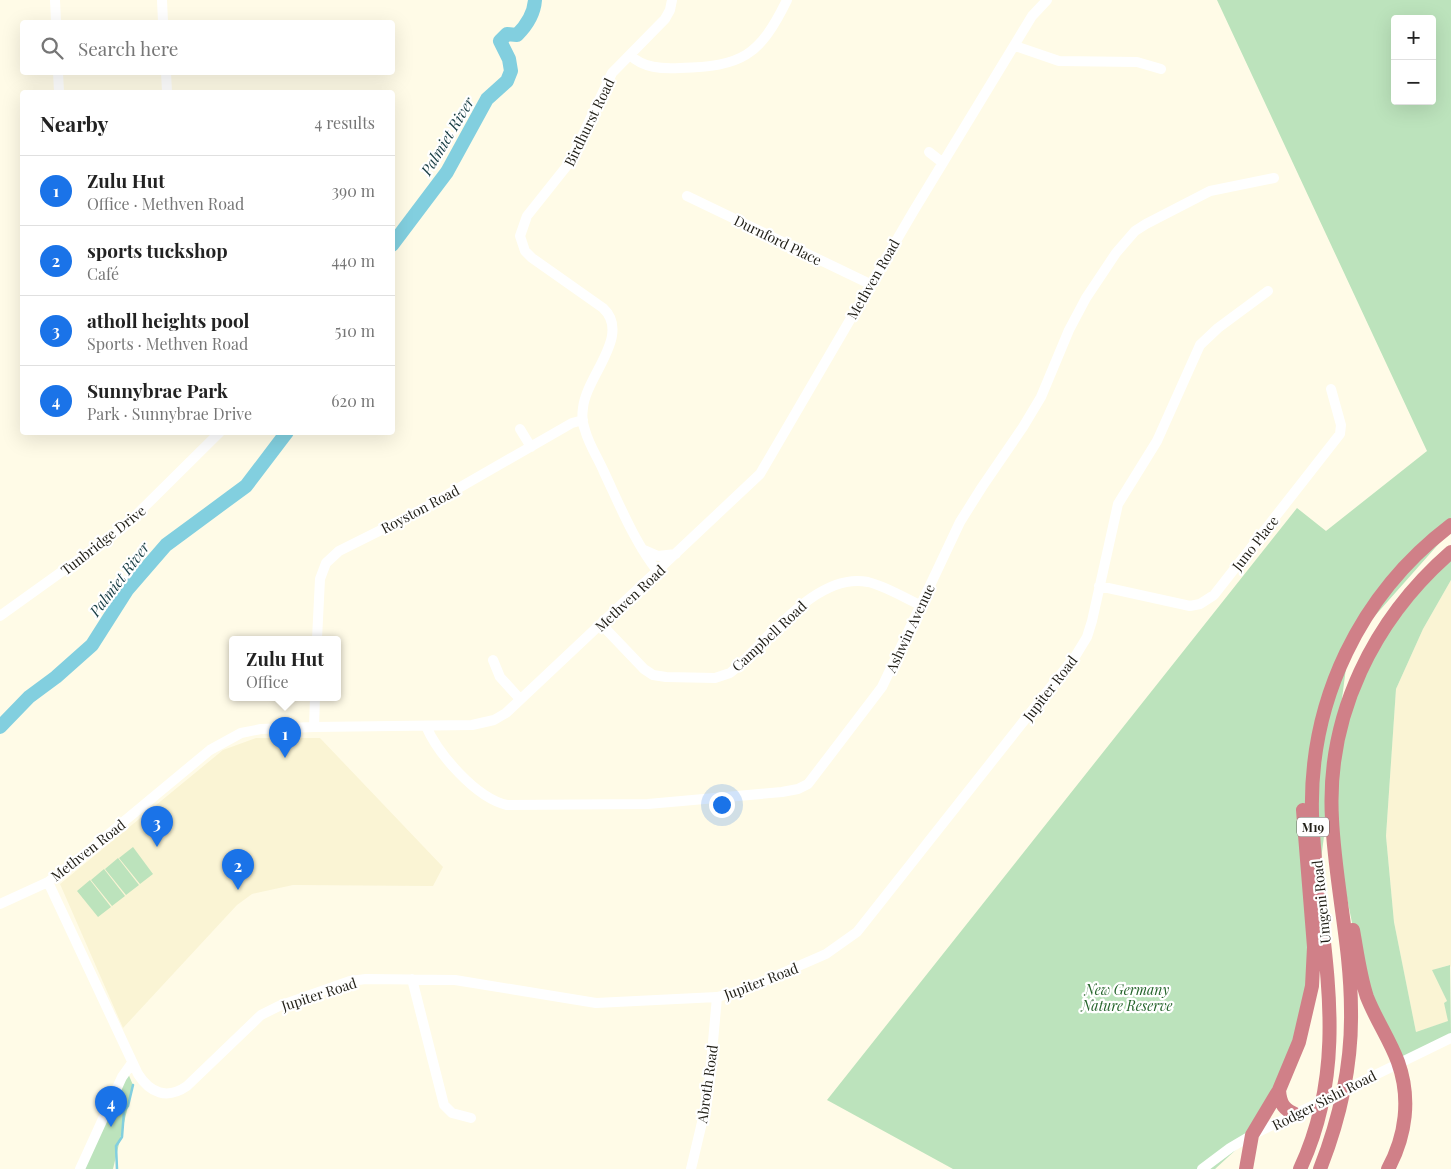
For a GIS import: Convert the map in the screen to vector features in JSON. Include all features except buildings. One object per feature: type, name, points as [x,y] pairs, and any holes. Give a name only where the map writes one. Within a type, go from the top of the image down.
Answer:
[{"type":"highway","name":"Umgeni Road","points":[[1300,1169],[1311,1142],[1324,1093],[1331,1031],[1328,970],[1312,814],[1318,741],[1325,709],[1334,679],[1349,645],[1366,615],[1397,575],[1425,547],[1451,525]]},
{"type":"highway","name":"Umgeni Road","points":[[1320,1169],[1341,1107],[1351,1030],[1351,988],[1332,819],[1331,785],[1342,722],[1351,693],[1366,658],[1402,602],[1418,583],[1451,552]]},
{"type":"highway","points":[[1246,1169],[1252,1135],[1279,1090],[1299,1042],[1310,995],[1314,966],[1304,829],[1304,793],[1307,760],[1319,708],[1328,683],[1349,645]]},
{"type":"highway","points":[[1331,785],[1338,846],[1366,994],[1398,1062],[1405,1091],[1406,1117],[1399,1146],[1388,1169]]},
{"type":"highway","points":[[1279,1090],[1282,1104],[1290,1112],[1297,1115]]},
{"type":"street","points":[[55,0],[56,20]]},
{"type":"street","points":[[162,0],[163,20]]},
{"type":"street","name":"Birdhurst Road","points":[[582,420],[584,400],[611,342],[614,323],[610,314],[603,308],[532,258],[525,251],[520,236],[527,216],[570,162],[612,74],[665,19],[670,10],[672,0]]},
{"type":"street","points":[[630,55],[648,66],[669,68],[716,67],[741,59],[762,42],[770,32],[787,0]]},
{"type":"street","name":"Methven Road","points":[[0,904],[48,882],[220,743],[241,733],[261,729],[314,727],[472,725],[500,717],[658,572],[760,474],[870,284],[1032,16],[1047,0]]},
{"type":"street","points":[[1014,46],[1059,62],[1137,62],[1161,69]]},
{"type":"street","points":[[58,75],[59,90]]},
{"type":"street","points":[[166,75],[167,90]]},
{"type":"street","points":[[929,152],[943,163]]},
{"type":"street","name":"Ashwin Avenue","points":[[426,726],[436,746],[481,794],[493,801],[507,805],[648,804],[798,790],[814,777],[882,687],[960,522],[982,486],[1024,427],[1041,397],[1069,330],[1086,298],[1116,253],[1135,231],[1210,191],[1274,178]]},
{"type":"street","name":"Durnford Place","points":[[687,196],[870,284]]},
{"type":"street","name":"Jupiter Road","points":[[48,882],[132,1063],[148,1087],[162,1094],[173,1094],[187,1086],[248,1026],[268,1012],[350,981],[412,979],[474,982],[596,1003],[717,997],[741,991],[826,954],[857,932],[1076,655],[1087,637],[1092,621],[1118,504],[1157,441],[1200,345],[1218,328],[1268,291]]},
{"type":"street","name":"Juno Place","points":[[1099,586],[1190,606],[1200,604],[1214,595],[1340,434],[1341,425],[1331,389]]},
{"type":"street","points":[[582,420],[585,430],[642,548],[658,572]]},
{"type":"street","name":"Royston Road","points":[[317,636],[320,579],[326,563],[332,557],[417,512],[572,423],[582,420]]},
{"type":"street","points":[[520,429],[531,447]]},
{"type":"street","name":"Tunbridge Drive","points":[[0,616],[124,526],[217,435]]},
{"type":"street","points":[[642,548],[658,556],[677,554]]},
{"type":"street","name":"Campbell Road","points":[[602,624],[653,675],[666,678],[714,678],[730,673],[812,596],[832,585],[846,582],[867,582],[920,605]]},
{"type":"street","points":[[493,660],[500,677],[520,699]]},
{"type":"street","points":[[314,727],[315,701]]},
{"type":"street","points":[[412,979],[444,1105],[452,1113],[470,1118]]},
{"type":"street","name":"Abroth Road","points":[[691,1169],[708,1097],[717,997]]},
{"type":"street","name":"Rodger Sishi Road","points":[[1202,1169],[1230,1148],[1252,1135],[1297,1115],[1398,1062],[1451,1038]]},
{"type":"street","points":[[80,1169],[122,1077],[132,1063]]},
{"type":"shaded area","points":[[1451,580],[1451,967],[1449,965],[1433,970],[1447,1001],[1444,1003],[1449,1021],[1416,1032],[1394,922],[1386,836],[1396,689],[1423,629]]},
{"type":"shaded area","points":[[256,738],[320,738],[443,867],[433,886],[293,885],[252,894],[237,905],[123,1028],[60,884],[223,750]]},
{"type":"green space","name":"New Germany Nature Reserve","points":[[1217,0],[1451,0],[1451,530],[1349,645],[1312,928],[1307,1013],[1252,1135],[1215,1169],[953,1169],[827,1100],[1297,508],[1326,531],[1427,451]]},
{"type":"green space","points":[[1451,553],[1451,580],[1423,629],[1396,689],[1386,836],[1394,922],[1416,1032],[1448,1021],[1444,1003],[1447,1001],[1432,970],[1450,965],[1451,1037],[1399,1061],[1361,967],[1347,898],[1338,846],[1338,750],[1368,656]]},
{"type":"green space","points":[[133,847],[153,874],[140,884],[119,858]]},
{"type":"green space","points":[[118,858],[139,885],[126,895],[105,869]]},
{"type":"green space","points":[[104,869],[125,896],[112,906],[91,880]]},
{"type":"green space","points":[[90,880],[111,907],[98,917],[77,891]]},
{"type":"green space","points":[[127,1071],[133,1085],[113,1169],[80,1169]]},
{"type":"waterway","name":"Palmiet River","points":[[395,241],[447,172],[487,99],[507,81],[511,71],[509,59],[500,41],[507,34],[517,35],[521,31],[532,15],[535,0]]},
{"type":"waterway","name":"Palmiet River","points":[[0,727],[29,697],[56,677],[92,645],[127,590],[166,545],[246,486],[285,435]]},
{"type":"waterway","points":[[117,1169],[116,1146],[122,1137],[124,1111],[128,1106],[133,1085]]},
{"type":"place","name":"Zulu Hut","points":[[285,758]]},
{"type":"place","name":"atholl heights pool","points":[[157,847]]},
{"type":"place","name":"sports tuckshop","points":[[238,890]]},
{"type":"place","name":"Sunnybrae Park","points":[[111,1127]]}]
